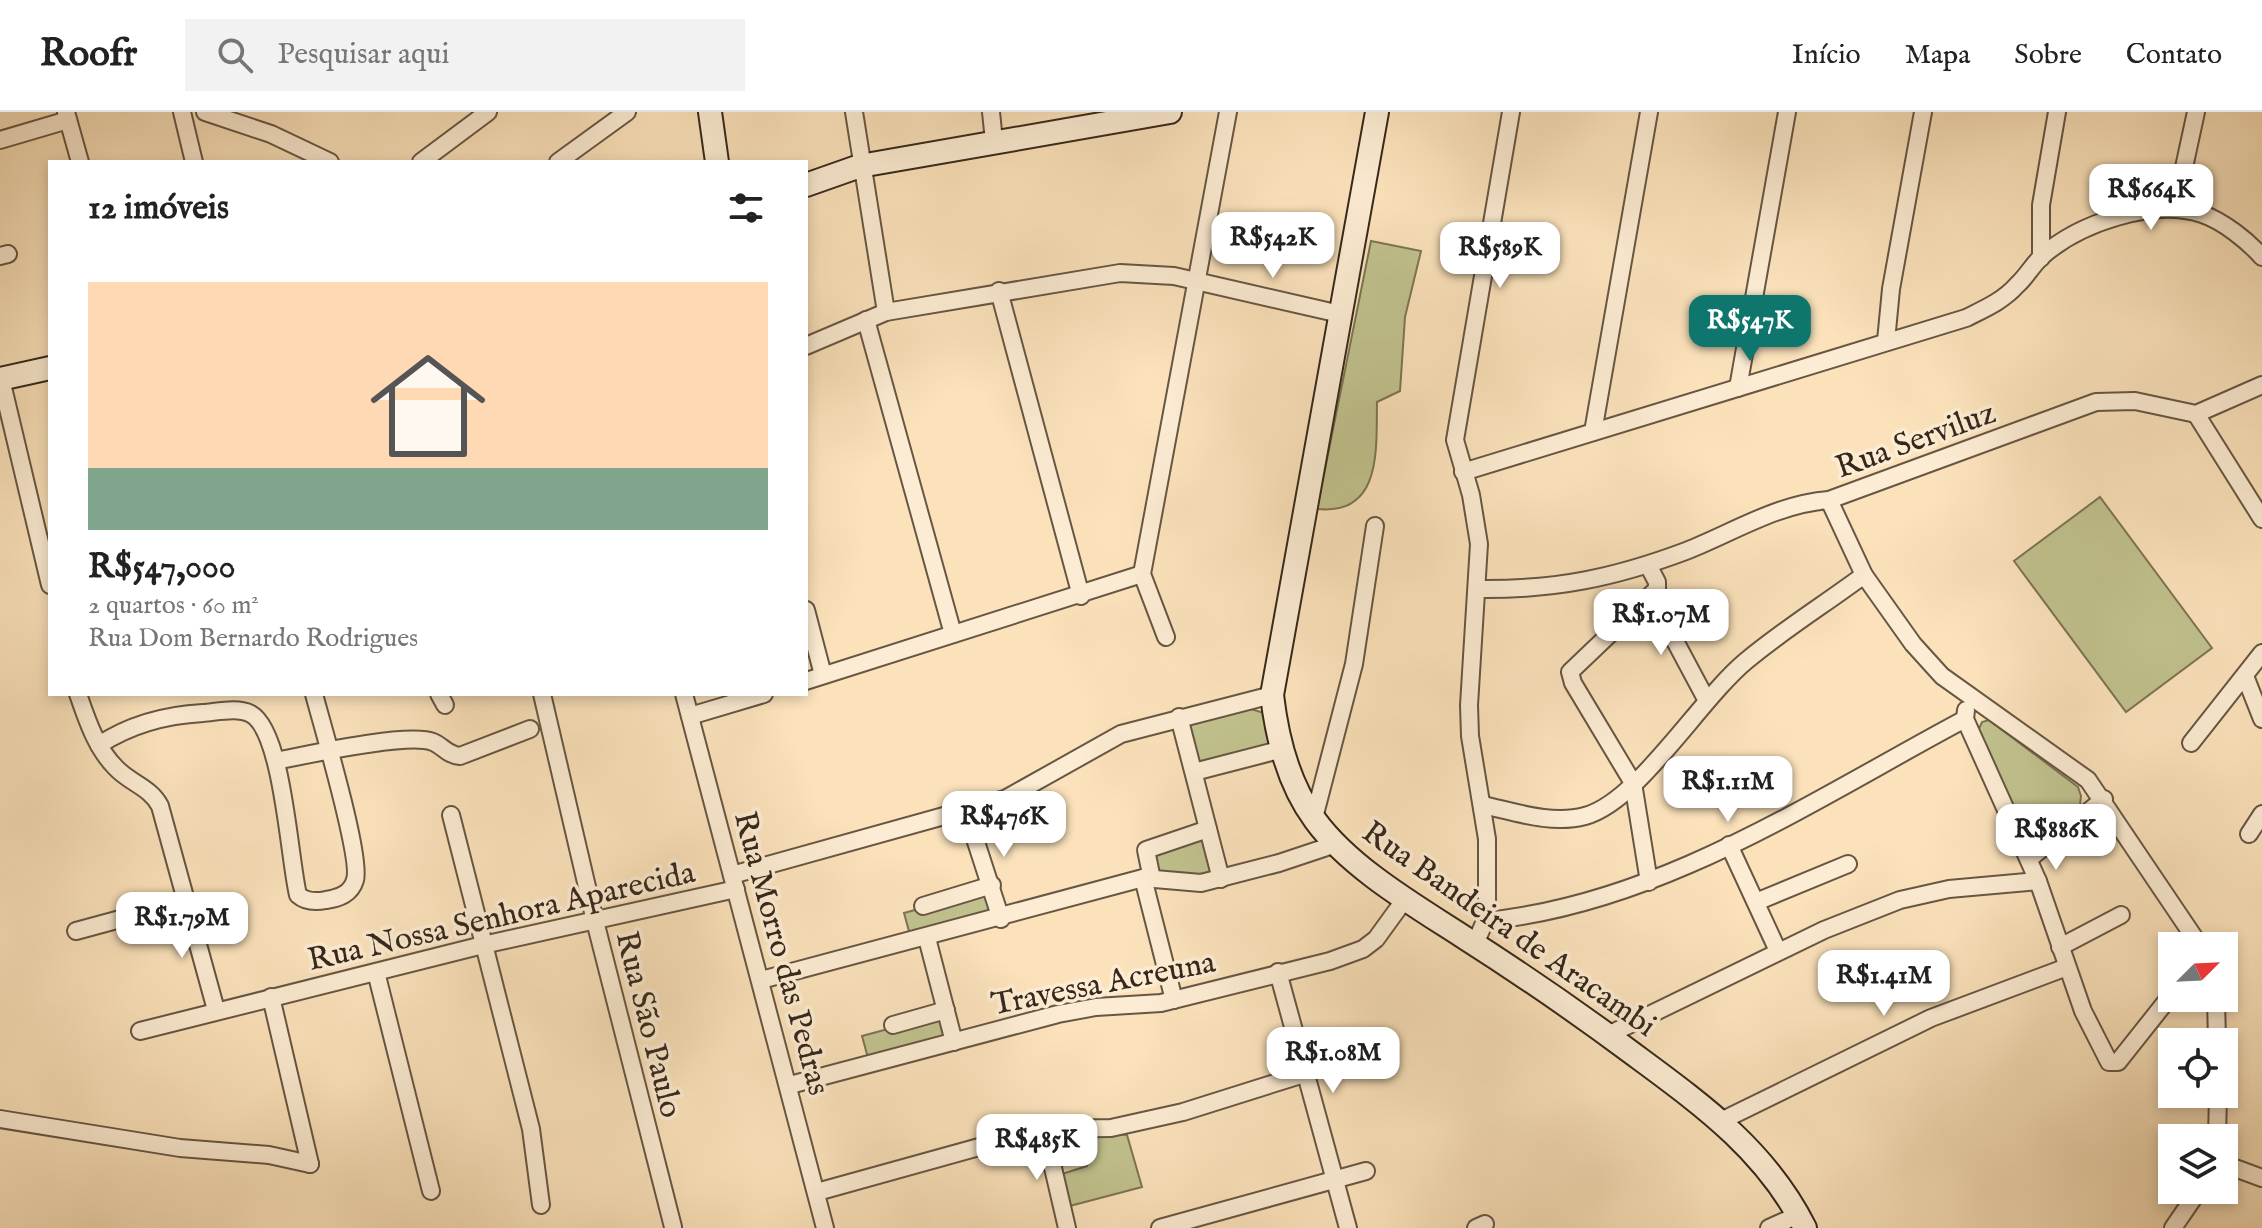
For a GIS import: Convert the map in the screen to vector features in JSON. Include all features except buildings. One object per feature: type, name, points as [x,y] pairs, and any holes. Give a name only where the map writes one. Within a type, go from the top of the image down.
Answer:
[{"type":"main road","points":[[710,112],[717,160]]},
{"type":"main road","points":[[808,184],[860,166],[1126,116],[1170,112]]},
{"type":"main road","name":"Rua Bandeira de Aracambi","points":[[1377,112],[1272,695],[1283,749],[1298,790],[1314,818],[1336,844],[1405,899],[1608,1035],[1723,1120],[1776,1179],[1802,1221]]},
{"type":"main road","points":[[0,379],[48,368]]},
{"type":"street","points":[[182,112],[194,160]]},
{"type":"street","points":[[205,112],[323,160]]},
{"type":"street","points":[[424,160],[488,112]]},
{"type":"street","points":[[561,160],[627,112]]},
{"type":"street","points":[[854,112],[860,166],[886,312]]},
{"type":"street","points":[[991,112],[994,141]]},
{"type":"street","points":[[1166,637],[1142,574],[1228,112]]},
{"type":"street","points":[[1475,944],[1485,921],[1487,839],[1470,736],[1469,705],[1478,589],[1477,524],[1457,456],[1456,427],[1511,112]]},
{"type":"street","points":[[1593,432],[1649,112]]},
{"type":"street","points":[[1738,388],[1787,112]]},
{"type":"street","points":[[1886,341],[1891,289],[1923,112]]},
{"type":"street","points":[[2041,258],[2041,205],[2057,112]]},
{"type":"street","points":[[2175,209],[2196,112]]},
{"type":"street","points":[[0,140],[67,116],[79,160]]},
{"type":"street","points":[[1463,472],[1966,318],[1995,303],[2016,287],[2041,258],[2094,226],[2134,214],[2175,209],[2215,220],[2262,257]]},
{"type":"street","points":[[808,345],[886,312],[1120,273],[1148,273],[1198,282],[1340,314]]},
{"type":"street","points":[[999,291],[1081,596]]},
{"type":"street","points":[[866,320],[953,634]]},
{"type":"street","points":[[0,379],[48,577]]},
{"type":"street","points":[[2262,385],[2196,414],[2262,519]]},
{"type":"street","name":"Rua Serviluz","points":[[2191,932],[2104,799],[2072,768],[1942,676],[1913,644],[1864,575],[1829,500],[2096,402],[2135,401],[2196,414]]},
{"type":"street","points":[[1478,589],[1561,587],[1648,565],[1796,503],[1829,500]]},
{"type":"street","points":[[1314,818],[1354,664],[1375,526]]},
{"type":"street","points":[[1648,565],[1658,586],[1651,596],[1570,672],[1633,783],[1649,882]]},
{"type":"street","points":[[808,680],[1081,596],[1142,574]]},
{"type":"street","points":[[1483,805],[1543,818],[1574,818],[1604,807],[1633,783],[1706,699],[1746,661],[1864,575]]},
{"type":"street","points":[[1651,596],[1706,699]]},
{"type":"street","points":[[808,618],[823,675]]},
{"type":"street","points":[[2191,743],[2262,653]]},
{"type":"street","points":[[2245,676],[2262,719]]},
{"type":"street","name":"Rua Nossa Senhora Aparecida","points":[[140,1031],[483,945],[595,921],[734,882],[966,811],[1026,789],[1102,742],[1179,717],[1272,695]]},
{"type":"street","points":[[79,696],[99,745],[116,768],[157,799],[216,1010]]},
{"type":"street","points":[[99,745],[137,724],[173,714],[248,712],[260,721],[276,761],[298,895],[316,902],[326,900],[349,891],[356,878],[314,696]]},
{"type":"street","name":"Rua São Paulo","points":[[542,696],[595,921],[673,1227]]},
{"type":"street","name":"Rua Morro das Pedras","points":[[685,696],[790,1085],[825,1228]]},
{"type":"street","points":[[690,716],[757,696]]},
{"type":"street","points":[[1969,696],[1965,719],[2038,881],[2098,1045],[2112,1064],[2118,1062],[2158,1012]]},
{"type":"street","points":[[1179,717],[1221,879]]},
{"type":"street","points":[[1485,921],[1526,917],[1649,882],[1729,845],[1965,719]]},
{"type":"street","points":[[276,761],[400,742],[432,742],[451,755],[460,756],[530,729]]},
{"type":"street","points":[[1194,772],[1283,749]]},
{"type":"street","points":[[2029,859],[2104,799]]},
{"type":"street","points":[[966,811],[1001,919]]},
{"type":"street","points":[[2249,834],[2262,814]]},
{"type":"street","points":[[451,815],[531,1129],[541,1205]]},
{"type":"street","points":[[1174,1000],[1148,879],[1146,850],[1208,829]]},
{"type":"street","points":[[761,980],[1148,879],[1180,883],[1221,879],[1336,844]]},
{"type":"street","points":[[1729,845],[1778,951]]},
{"type":"street","points":[[1756,902],[1848,864]]},
{"type":"street","points":[[1608,1035],[1778,951],[1918,895],[2038,881]]},
{"type":"street","points":[[923,906],[992,885]]},
{"type":"street","name":"Travessa Acreuna","points":[[790,1085],[1083,1010],[1174,1000],[1330,961],[1363,949],[1376,939],[1405,899]]},
{"type":"street","points":[[76,931],[187,901]]},
{"type":"street","points":[[2060,947],[2121,915]]},
{"type":"street","points":[[927,938],[954,1042]]},
{"type":"street","points":[[1723,1120],[1931,1018],[2067,967]]},
{"type":"street","points":[[376,972],[431,1191]]},
{"type":"street","points":[[1278,972],[1348,1228]]},
{"type":"street","points":[[0,1119],[180,1148],[269,1155],[310,1164],[271,997]]},
{"type":"street","points":[[893,1025],[946,1010]]},
{"type":"street","points":[[817,1192],[1044,1129],[1111,1128],[1224,1102],[1307,1073]]},
{"type":"street","points":[[1044,1129],[1067,1228]]},
{"type":"street","points":[[2238,1169],[2262,1178]]},
{"type":"street","points":[[1160,1228],[1192,1223],[1366,1171]]},
{"type":"street","points":[[2173,1228],[2189,1204]]},
{"type":"street","points":[[1769,1228],[1802,1221]]},
{"type":"green space","points":[[1371,241],[1421,251],[1405,317],[1400,391],[1377,402],[1375,457],[1365,490],[1354,502],[1338,508],[1317,509]]},
{"type":"green space","points":[[2100,497],[2212,648],[2126,712],[2014,561]]},
{"type":"green space","points":[[1251,709],[1264,713],[1271,739],[1269,744],[1206,763],[1194,761],[1187,725]]},
{"type":"green space","points":[[1989,720],[2078,787],[2081,796],[2079,813],[2038,841],[2028,840],[1978,731],[1982,722]]},
{"type":"green space","points":[[1205,836],[1216,871],[1190,879],[1158,874],[1150,852]]},
{"type":"green space","points":[[988,890],[994,912],[910,935],[904,913]]},
{"type":"green space","points":[[947,1013],[953,1035],[868,1058],[862,1036]]},
{"type":"green space","points":[[1079,1135],[1127,1135],[1142,1187],[1066,1207],[1059,1175],[1087,1166]]}]
